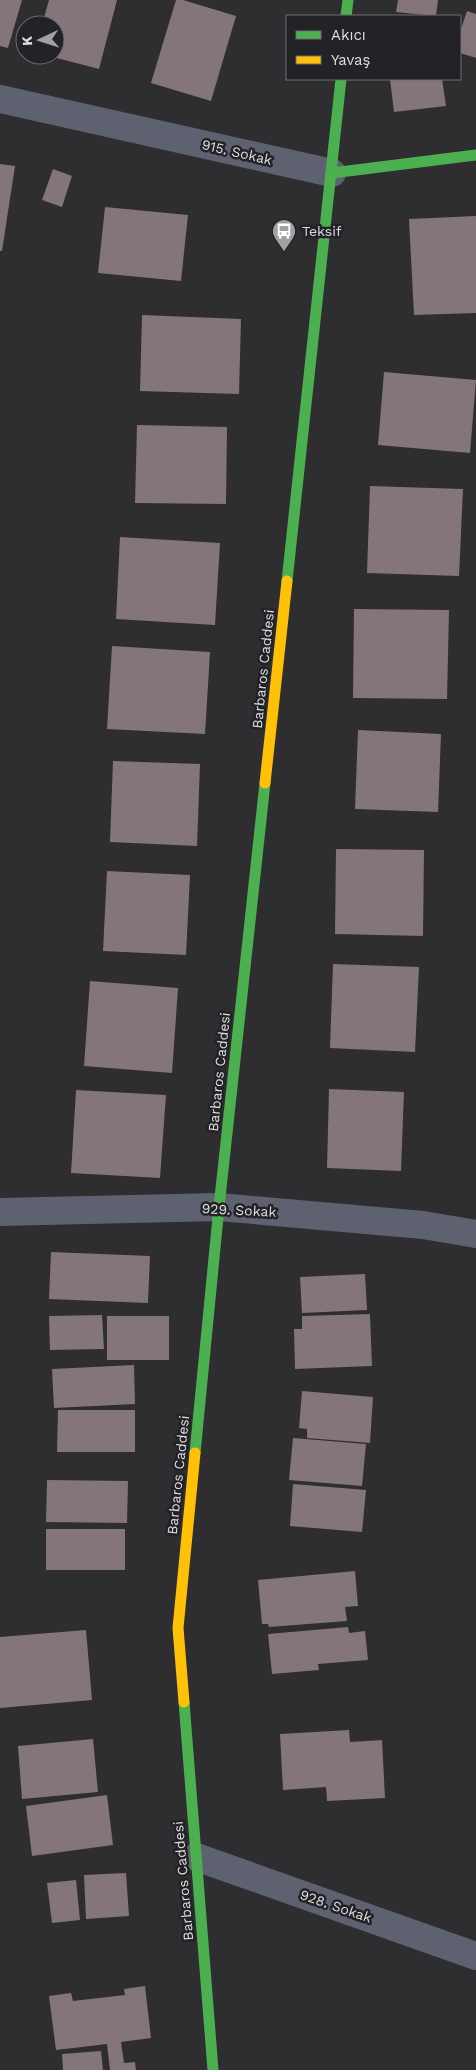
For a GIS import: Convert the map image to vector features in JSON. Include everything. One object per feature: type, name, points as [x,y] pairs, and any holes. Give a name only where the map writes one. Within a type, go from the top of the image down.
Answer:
[{"type":"street","points":[[346,15],[348,0]]},
{"type":"street","name":"Barbaros Caddesi","points":[[213,2070],[178,1628],[219,1206],[341,80]]},
{"type":"street","name":"915. Sokak","points":[[0,99],[332,173],[476,155]]},
{"type":"street","name":"929. Sokak","points":[[0,1212],[219,1206],[423,1225],[476,1234]]},
{"type":"street","name":"928. Sokak","points":[[196,1857],[476,1956]]},
{"type":"building","points":[[0,0],[22,0],[18,15],[15,15],[15,24],[8,48],[0,46]]},
{"type":"building","points":[[49,0],[117,0],[99,69],[65,60],[65,15],[45,15]]},
{"type":"building","points":[[176,0],[183,0],[236,16],[211,101],[151,83]]},
{"type":"building","points":[[398,0],[438,0],[436,15],[396,12]]},
{"type":"building","points":[[467,11],[476,14],[476,58],[461,53],[461,29]]},
{"type":"building","points":[[390,80],[442,80],[446,106],[394,112]]},
{"type":"building","points":[[0,164],[15,166],[2,251],[0,251]]},
{"type":"building","points":[[53,169],[72,176],[62,207],[42,200]]},
{"type":"building","points":[[105,207],[188,215],[181,281],[98,273]]},
{"type":"building","points":[[476,216],[476,313],[414,315],[409,219]]},
{"type":"building","points":[[142,315],[241,319],[239,394],[140,391]]},
{"type":"building","points":[[384,372],[476,380],[470,453],[378,445]]},
{"type":"building","points":[[137,425],[227,427],[226,504],[135,503]]},
{"type":"building","points":[[370,486],[463,489],[459,576],[367,573]]},
{"type":"building","points":[[120,537],[220,543],[215,625],[116,619]]},
{"type":"building","points":[[354,609],[449,610],[447,699],[353,698]]},
{"type":"building","points":[[112,646],[210,652],[205,734],[107,729]]},
{"type":"building","points":[[358,730],[441,734],[438,812],[355,809]]},
{"type":"building","points":[[113,761],[200,764],[197,846],[110,842]]},
{"type":"building","points":[[336,849],[424,850],[423,936],[335,934]]},
{"type":"building","points":[[107,871],[190,875],[186,955],[103,951]]},
{"type":"building","points":[[333,964],[419,967],[415,1052],[330,1048]]},
{"type":"building","points":[[90,981],[178,988],[172,1073],[84,1066]]},
{"type":"building","points":[[329,1089],[404,1092],[401,1171],[327,1168]]},
{"type":"building","points":[[76,1090],[166,1095],[160,1178],[71,1173]]},
{"type":"building","points":[[51,1252],[150,1256],[148,1303],[49,1299]]},
{"type":"building","points":[[365,1274],[367,1310],[302,1313],[300,1277]]},
{"type":"building","points":[[370,1314],[372,1366],[295,1369],[294,1329],[302,1329],[302,1316]]},
{"type":"building","points":[[102,1315],[104,1349],[50,1350],[49,1316]]},
{"type":"building","points":[[107,1316],[169,1316],[169,1360],[107,1360]]},
{"type":"building","points":[[134,1365],[135,1404],[54,1408],[52,1369]]},
{"type":"building","points":[[302,1391],[373,1397],[370,1443],[307,1438],[307,1429],[299,1428]]},
{"type":"building","points":[[58,1410],[135,1410],[135,1452],[57,1452]]},
{"type":"building","points":[[293,1438],[366,1444],[362,1486],[289,1480]]},
{"type":"building","points":[[47,1480],[128,1481],[127,1523],[46,1522]]},
{"type":"building","points":[[293,1484],[366,1490],[362,1532],[290,1526]]},
{"type":"building","points":[[46,1529],[125,1529],[125,1570],[46,1570]]},
{"type":"building","points":[[355,1571],[358,1606],[345,1607],[347,1621],[269,1627],[268,1624],[262,1624],[258,1580]]},
{"type":"building","points":[[348,1627],[349,1633],[365,1631],[368,1660],[318,1664],[319,1670],[272,1674],[268,1634]]},
{"type":"building","points":[[86,1630],[92,1700],[0,1708],[0,1637]]},
{"type":"building","points":[[349,1730],[350,1742],[382,1740],[385,1798],[327,1801],[326,1787],[283,1790],[280,1734]]},
{"type":"building","points":[[93,1739],[98,1792],[22,1799],[18,1746]]},
{"type":"building","points":[[107,1795],[113,1845],[32,1856],[26,1806]]},
{"type":"building","points":[[126,1873],[129,1916],[86,1919],[84,1875]]},
{"type":"building","points":[[76,1880],[80,1920],[52,1923],[47,1883]]},
{"type":"building","points":[[145,1986],[151,2038],[121,2042],[124,2063],[135,2062],[136,2070],[110,2070],[107,2044],[56,2050],[49,1996],[71,1993],[73,2001],[125,1995],[124,1989]]},
{"type":"building","points":[[101,2051],[103,2070],[63,2070],[62,2054]]},
{"type":"traffic: fast","points":[[346,15],[348,0]]},
{"type":"traffic: fast","points":[[287,581],[341,80]]},
{"type":"traffic: fast","points":[[332,173],[476,155]]},
{"type":"traffic: fast","points":[[195,1453],[219,1207],[265,783]]},
{"type":"traffic: fast","points":[[184,1702],[213,2070]]},
{"type":"traffic: slow","points":[[265,783],[287,581]]},
{"type":"traffic: slow","points":[[184,1702],[178,1628],[195,1453]]},
{"type":"place","name":"Teksif","points":[[284,252]]}]
